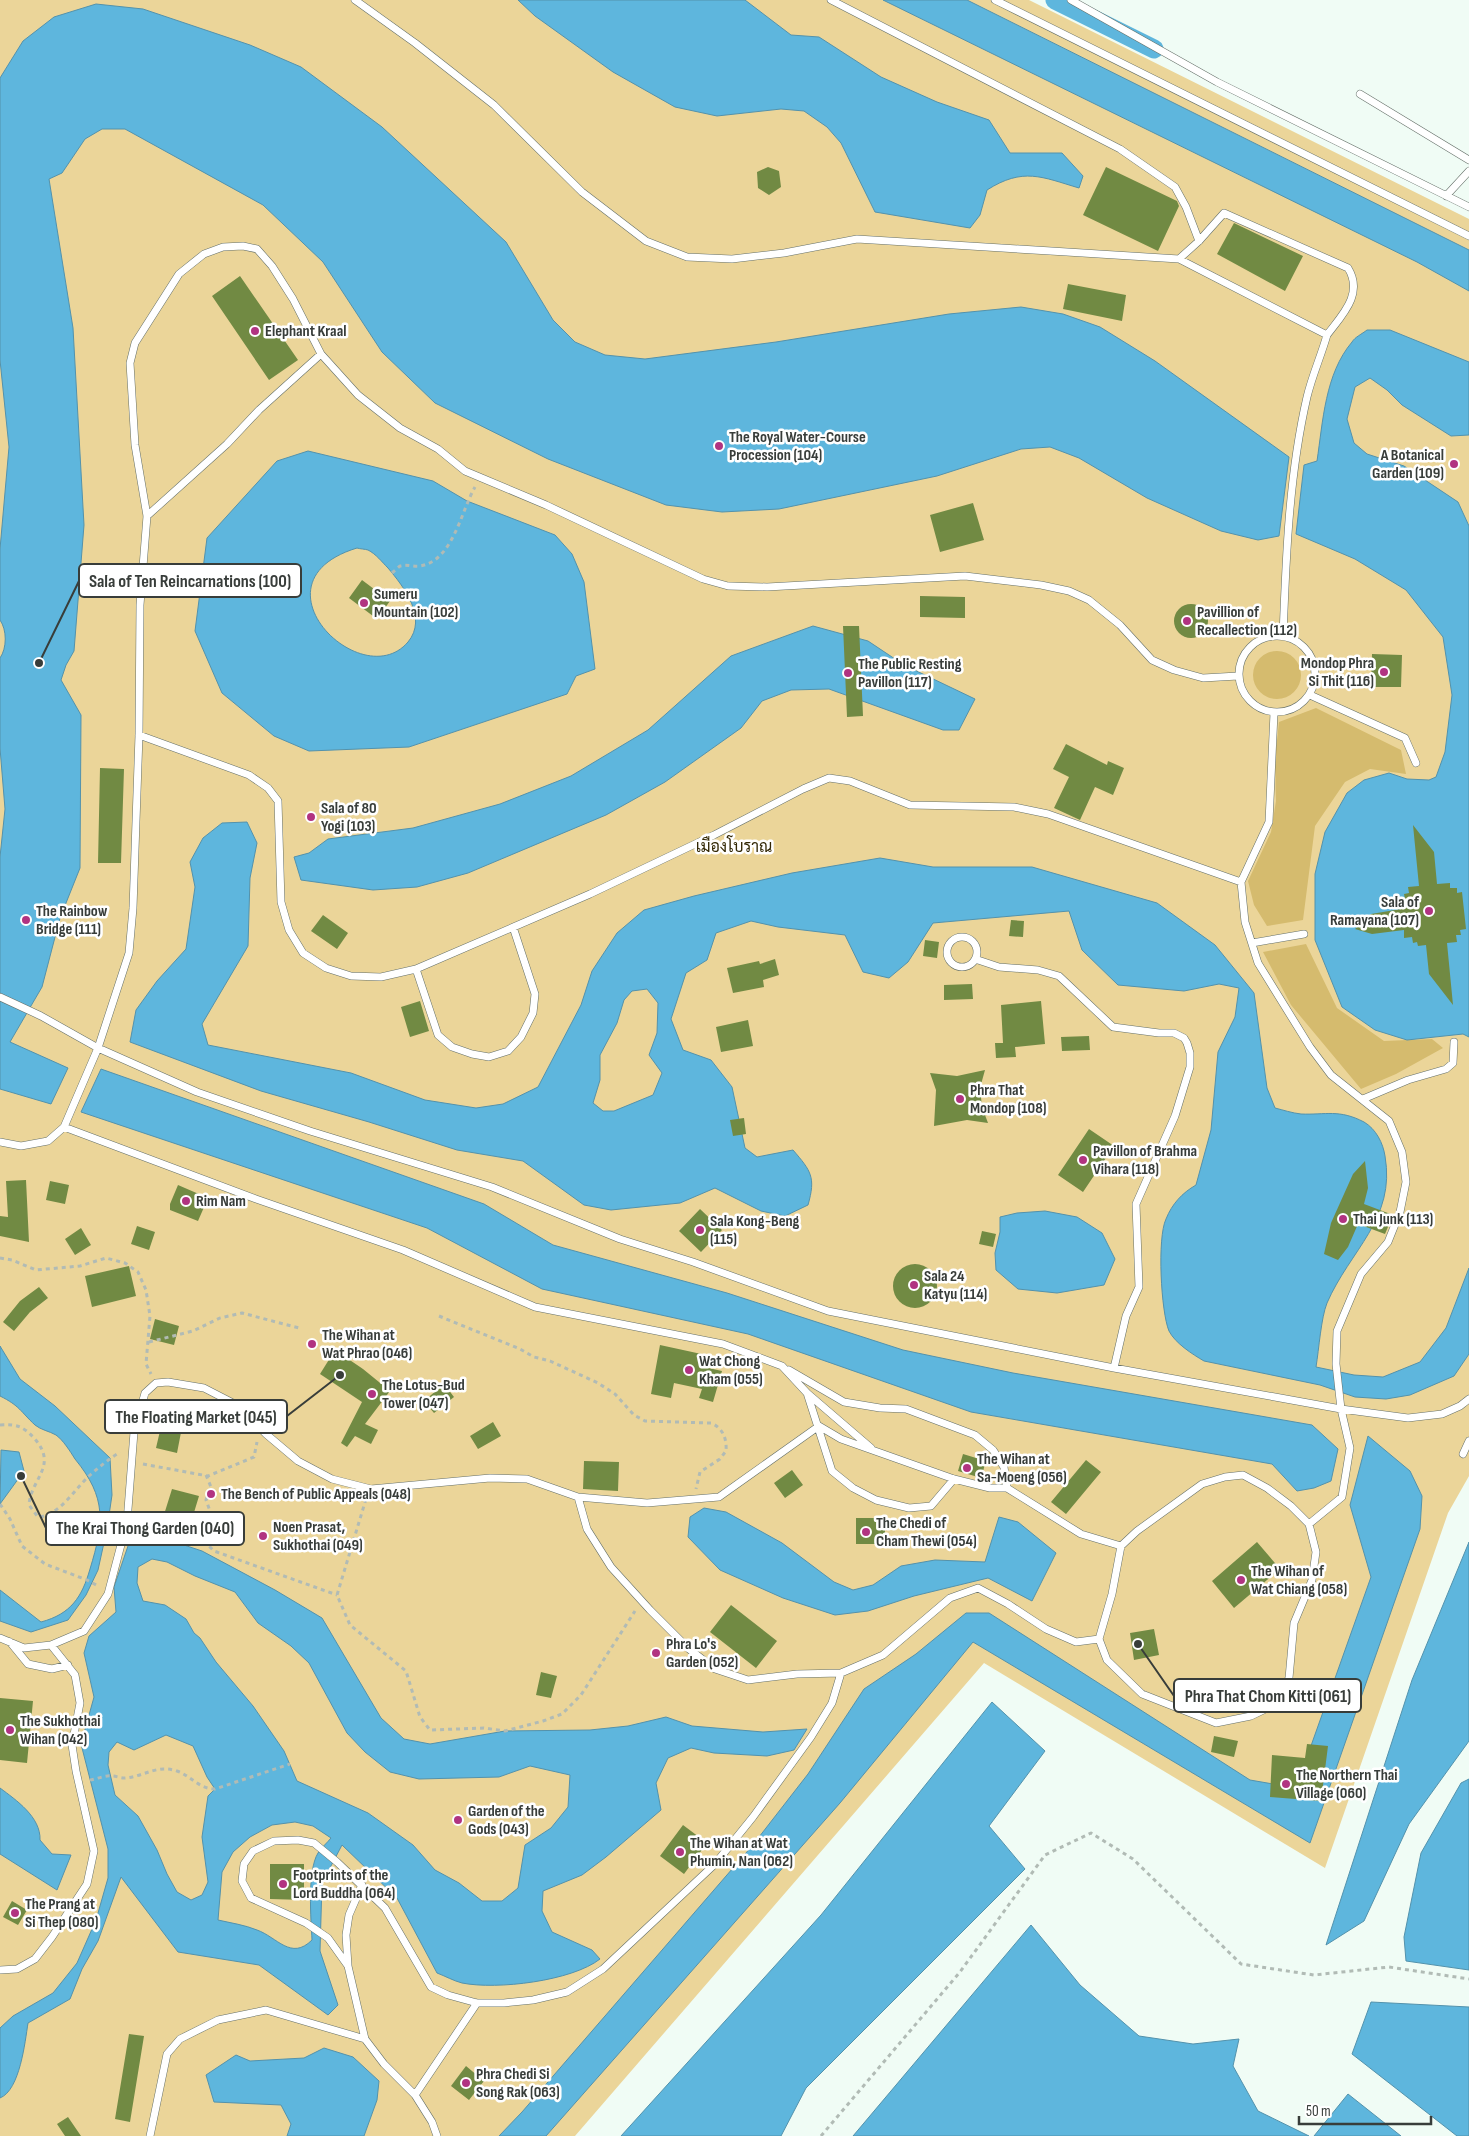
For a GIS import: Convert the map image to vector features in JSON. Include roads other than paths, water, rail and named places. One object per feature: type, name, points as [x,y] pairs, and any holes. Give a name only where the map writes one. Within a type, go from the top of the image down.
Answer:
[{"type":"lane","points":[[355,0],[415,43],[494,106],[582,192],[610,214],[646,241],[688,257],[732,260],[784,253],[857,239],[1179,259],[1327,335]]},
{"type":"lane","points":[[831,0],[1120,149],[1175,187],[1186,207],[1199,241]]},
{"type":"lane","points":[[995,0],[1469,236]]},
{"type":"lane","points":[[1071,0],[1217,82],[1469,207]]},
{"type":"lane","points":[[1360,94],[1469,160]]},
{"type":"lane","points":[[1446,196],[1469,171]]},
{"type":"lane","points":[[1179,259],[1199,241],[1224,213],[1348,268],[1355,284],[1353,299],[1327,335],[1308,397],[1298,455],[1287,544],[1283,636]]},
{"type":"lane","points":[[0,1142],[20,1146],[48,1141],[64,1127],[98,1048],[129,953],[133,908],[139,735],[140,605],[147,516],[135,444],[130,363],[135,344],[179,274],[204,254],[223,247],[243,246],[257,249],[272,266],[293,299],[321,354],[358,395],[400,428],[438,449],[465,471],[546,505],[703,580],[728,586],[767,587],[965,576],[1041,585],[1069,591],[1089,600],[1120,625],[1152,660],[1159,664],[1202,678],[1238,676]]},
{"type":"lane","points":[[147,516],[228,444],[259,410],[321,354]]},
{"type":"lane","points":[[1271,636],[1283,636],[1300,643],[1309,653],[1315,669],[1314,682],[1310,694],[1301,705],[1290,711],[1274,713],[1255,706],[1244,695],[1238,676],[1240,663],[1248,648],[1259,640],[1271,636]]},
{"type":"lane","points":[[1310,694],[1405,738],[1416,763]]},
{"type":"lane","points":[[1274,713],[1269,822],[1241,882],[1245,922],[1258,963],[1310,1047],[1332,1075],[1389,1122],[1402,1152],[1406,1182],[1400,1212],[1388,1242],[1361,1274],[1337,1331],[1336,1364],[1339,1395],[1350,1448],[1342,1497],[1310,1524]]},
{"type":"lane","points":[[139,735],[249,775],[268,788],[278,802],[281,902],[290,930],[303,953],[326,968],[351,976],[381,977],[416,969],[590,894],[714,835],[802,789],[829,778],[850,781],[910,805],[1014,807],[1048,814],[1241,882]]},
{"type":"lane","points":[[416,969],[438,1035],[452,1047],[472,1054],[489,1057],[508,1051],[521,1036],[533,1013],[535,994],[512,927]]},
{"type":"lane","points":[[1252,943],[1304,934]]},
{"type":"lane","points":[[961,937],[971,940],[976,949],[976,959],[965,967],[955,966],[947,955],[949,945],[952,941],[961,937]]},
{"type":"lane","points":[[976,959],[999,967],[1038,970],[1059,976],[1113,1027],[1174,1033],[1184,1038],[1187,1043],[1190,1053],[1190,1067],[1175,1116],[1136,1204],[1139,1287],[1126,1316],[1114,1368]]},
{"type":"lane","points":[[0,997],[41,1016],[98,1048],[197,1092],[310,1131],[492,1187],[620,1239],[693,1262],[828,1311],[1114,1368],[1341,1409],[1408,1418],[1442,1414],[1460,1406],[1469,1399]]},
{"type":"lane","points":[[1363,1100],[1408,1080],[1446,1069],[1453,1063],[1454,1042]]},
{"type":"lane","points":[[64,1127],[256,1199],[403,1250],[535,1307],[723,1344],[782,1366],[844,1402],[906,1410],[975,1434],[993,1450],[1004,1467],[1007,1488]]},
{"type":"lane","points":[[782,1366],[807,1393],[875,1451]]},
{"type":"lane","points":[[0,1638],[24,1648],[52,1645],[84,1631],[108,1594],[125,1527],[133,1462],[134,1432],[145,1393],[156,1383],[168,1382],[204,1388],[237,1405],[260,1429],[298,1461],[332,1479],[369,1489],[490,1478],[527,1479],[578,1497],[648,1503],[719,1497],[819,1426]]},
{"type":"lane","points":[[807,1393],[832,1471],[853,1488],[876,1500],[909,1508],[931,1506],[954,1479]]},
{"type":"lane","points":[[819,1426],[841,1439],[954,1479],[990,1488],[1007,1488],[1081,1534],[1121,1546]]},
{"type":"lane","points":[[1463,1454],[1469,1441]]},
{"type":"lane","points":[[1243,1475],[1267,1488],[1291,1506],[1310,1524],[1316,1552],[1312,1580],[1294,1623],[1289,1678],[1276,1704],[1251,1716],[1216,1723],[1142,1694],[1108,1660],[1099,1639],[1112,1594],[1121,1546],[1137,1531],[1202,1484],[1225,1477],[1243,1475]]},
{"type":"lane","points":[[578,1497],[587,1529],[611,1567],[641,1600],[689,1649],[715,1668],[748,1680],[797,1674],[841,1672],[883,1656],[950,1598],[978,1588],[1008,1604],[1046,1629],[1076,1642],[1099,1639]]},
{"type":"lane","points":[[10,1642],[28,1664],[52,1669],[68,1665]]},
{"type":"lane","points":[[0,1970],[17,1969],[35,1959],[87,1884],[94,1851],[72,1745],[80,1703],[75,1675],[52,1645]]},
{"type":"lane","points":[[348,1966],[328,1938],[306,1923],[251,1898],[242,1881],[244,1864],[254,1851],[274,1841],[298,1840],[314,1843],[362,1885],[384,1908],[430,1987],[448,1995],[477,2003],[533,2000],[567,1992],[603,1968],[714,1864],[753,1817],[811,1737],[832,1704],[841,1672]]},
{"type":"lane","points":[[362,1885],[349,1915],[346,1935],[348,1966],[365,2039],[384,2064],[414,2095],[432,2122],[437,2136]]},
{"type":"lane","points":[[414,2095],[477,2003]]},
{"type":"lane","points":[[150,2136],[167,2054],[180,2039],[218,2020],[266,2010],[365,2039]]},
{"type":"water","points":[[518,0],[745,0],[791,35],[819,37],[881,77],[937,102],[989,120],[1010,153],[1062,153],[1083,176],[1079,188],[1033,176],[1011,178],[1000,183],[987,190],[980,215],[970,228],[875,212],[841,143],[827,127],[804,111],[781,109],[717,116],[675,107],[613,72],[535,16]]},
{"type":"water","points":[[883,0],[967,0],[1469,250],[1469,291],[1417,262]]},
{"type":"water","points":[[96,4],[143,9],[250,45],[301,67],[382,127],[506,242],[553,320],[575,342],[605,355],[645,359],[776,342],[949,314],[1021,307],[1063,314],[1100,327],[1155,361],[1289,457],[1279,536],[1258,540],[1221,531],[1147,498],[1079,458],[1050,447],[1021,449],[937,476],[779,509],[722,512],[666,505],[548,459],[435,403],[382,352],[323,262],[263,205],[125,129],[102,129],[85,139],[62,173],[49,179],[73,328],[84,525],[74,651],[66,665],[61,680],[81,715],[80,868],[60,918],[42,987],[10,1042],[68,1068],[51,1104],[0,1089],[0,857],[5,809],[0,748],[0,658],[4,649],[5,639],[4,629],[0,620],[0,549],[9,447],[0,360],[0,78],[23,41],[54,17]]},
{"type":"water","points":[[1367,330],[1390,330],[1469,362],[1469,435],[1451,436],[1402,405],[1387,390],[1370,378],[1355,387],[1347,419],[1354,443],[1367,454],[1404,466],[1458,502],[1469,526],[1469,1037],[1463,1034],[1407,1040],[1375,1030],[1342,1007],[1315,940],[1315,874],[1325,832],[1347,793],[1364,780],[1389,773],[1407,779],[1429,780],[1436,777],[1445,752],[1452,695],[1443,637],[1406,590],[1355,559],[1296,534],[1304,465],[1317,461],[1327,398],[1336,368],[1353,340]]},
{"type":"water","points":[[308,451],[433,481],[467,501],[555,535],[572,554],[584,582],[595,669],[576,676],[567,694],[409,747],[309,751],[274,736],[222,693],[195,631],[207,538],[277,461]],"holes":[[[357,548],[371,552],[388,568],[407,593],[415,613],[414,633],[408,642],[388,655],[365,655],[342,645],[324,628],[312,607],[312,585],[325,564]]]},
{"type":"water","points":[[813,626],[868,641],[904,665],[975,699],[959,730],[943,730],[829,689],[791,690],[762,701],[741,728],[665,782],[606,815],[468,873],[417,887],[373,890],[301,880],[294,857],[309,853],[328,839],[413,828],[500,804],[571,776],[648,730],[731,656]]},
{"type":"water","points":[[247,822],[257,843],[250,878],[248,946],[202,1024],[208,1045],[351,1073],[425,1100],[476,1108],[503,1104],[538,1087],[581,1005],[592,971],[617,933],[644,910],[792,873],[880,858],[933,867],[1032,867],[1157,903],[1215,945],[1254,993],[1267,1088],[1275,1108],[1301,1114],[1347,1115],[1364,1122],[1372,1128],[1383,1146],[1387,1178],[1384,1198],[1378,1216],[1369,1233],[1327,1303],[1316,1367],[1354,1375],[1383,1377],[1420,1362],[1446,1328],[1469,1268],[1469,1354],[1454,1376],[1410,1395],[1386,1399],[1355,1397],[1320,1385],[1204,1361],[1189,1352],[1175,1340],[1166,1322],[1162,1292],[1161,1258],[1163,1228],[1174,1204],[1182,1195],[1196,1185],[1211,1130],[1218,1052],[1235,1017],[1239,988],[1219,984],[1184,991],[1118,985],[1082,950],[1069,911],[933,923],[908,962],[889,978],[863,972],[845,935],[778,927],[751,921],[716,933],[707,960],[686,973],[671,1019],[683,1050],[711,1060],[732,1087],[745,1148],[757,1157],[793,1150],[808,1169],[812,1188],[808,1205],[785,1216],[761,1211],[715,1188],[680,1203],[611,1210],[584,1205],[523,1161],[457,1150],[261,1091],[130,1042],[136,1010],[157,981],[186,949],[195,887],[190,862],[203,838],[222,823]],"holes":[[[647,989],[658,1003],[657,1033],[649,1055],[662,1073],[653,1095],[614,1111],[603,1111],[593,1103],[600,1080],[600,1055],[617,1023],[624,1000],[632,991]]]},
{"type":"water","points":[[101,1069],[484,1204],[553,1245],[727,1293],[903,1350],[1013,1373],[1312,1425],[1338,1449],[1331,1481],[1314,1488],[1297,1491],[1272,1464],[971,1412],[748,1334],[542,1289],[427,1228],[81,1112]]},
{"type":"water","points":[[1045,1211],[1077,1217],[1102,1233],[1115,1259],[1104,1285],[1057,1293],[1018,1289],[996,1270],[995,1253],[1000,1232],[1000,1217],[1017,1213]]},
{"type":"water","points":[[0,1346],[20,1379],[55,1406],[110,1458],[112,1495],[98,1570],[86,1595],[68,1620],[31,1632],[0,1621],[0,1590],[41,1622],[51,1619],[68,1609],[79,1596],[87,1579],[98,1538],[100,1511],[93,1486],[64,1443],[56,1435],[35,1425],[16,1406],[0,1396]]},
{"type":"water","points":[[1368,1436],[1410,1471],[1422,1496],[1420,1529],[1310,1843],[973,1642],[840,1803],[546,2136],[499,2136],[522,2112],[752,1846],[808,1774],[864,1689],[916,1654],[966,1613],[989,1613],[1250,1780],[1296,1788],[1371,1577],[1350,1505]]},
{"type":"water","points":[[1,1450],[19,1452],[24,1471],[0,1504]]},
{"type":"water","points":[[704,1508],[726,1512],[782,1543],[834,1582],[853,1590],[873,1585],[901,1566],[935,1560],[985,1562],[999,1517],[1018,1522],[1056,1553],[1032,1601],[988,1578],[914,1596],[868,1611],[835,1615],[783,1598],[720,1570],[688,1537],[690,1517]]},
{"type":"water","points":[[148,1533],[202,1551],[275,1590],[322,1618],[381,1718],[404,1739],[430,1744],[505,1731],[590,1730],[628,1726],[666,1717],[692,1726],[763,1732],[807,1729],[794,1750],[767,1756],[714,1753],[691,1748],[668,1758],[656,1783],[661,1810],[582,1875],[543,1891],[542,1911],[552,1932],[592,1950],[600,1959],[587,1967],[553,1978],[514,1984],[477,1985],[462,1983],[437,1973],[397,1898],[342,1845],[322,1883],[320,1951],[338,2005],[328,2015],[259,1965],[178,1952],[121,1877],[98,1941],[82,1969],[70,1999],[28,2023],[17,2076],[7,2093],[0,2098],[0,2028],[13,2016],[53,1993],[77,1963],[96,1920],[108,1878],[108,1849],[81,1744],[94,1697],[84,1653],[89,1636],[116,1612],[114,1587],[129,1543]],"holes":[[[152,1559],[167,1562],[195,1576],[235,1592],[258,1623],[291,1646],[309,1663],[347,1733],[365,1752],[390,1772],[419,1779],[499,1777],[530,1766],[570,1775],[568,1807],[551,1828],[525,1845],[518,1888],[502,1901],[482,1901],[459,1883],[435,1870],[413,1845],[368,1813],[297,1781],[284,1751],[253,1706],[216,1662],[186,1619],[165,1605],[143,1601],[137,1583],[138,1567]],[[166,1735],[193,1746],[207,1777],[215,1789],[208,1796],[202,1837],[208,1882],[202,1895],[191,1900],[177,1892],[138,1816],[115,1795],[108,1765],[109,1752],[117,1742],[134,1750]],[[295,1822],[313,1826],[331,1838],[318,1853],[312,1871],[310,1895],[312,1940],[304,1946],[297,1948],[284,1945],[252,1928],[218,1920],[222,1872],[233,1852],[250,1837],[272,1825]]]},
{"type":"water","points":[[1469,1542],[1469,1741],[1409,1824],[1364,1921],[1326,1945],[1412,1680]]},
{"type":"water","points":[[992,1702],[1045,1751],[989,1826],[1025,1869],[806,2088],[781,2136],[621,2136],[821,1915]]},
{"type":"water","points":[[1469,1779],[1469,1970],[1406,1961],[1404,1937],[1421,1853],[1461,1783]]},
{"type":"water","points":[[0,1788],[20,1804],[32,1817],[39,1832],[40,1840],[52,1854],[71,1855],[57,1890],[0,1854]]},
{"type":"water","points":[[1031,1925],[1080,1985],[1139,2036],[1193,2044],[1239,2039],[1233,2066],[1258,2111],[1309,2136],[853,2136]]},
{"type":"water","points":[[1371,2002],[1469,2007],[1469,2136],[1457,2136],[1352,2054]]},
{"type":"water","points":[[324,2048],[353,2057],[379,2081],[377,2100],[364,2136],[287,2136],[291,2124],[281,2105],[214,2102],[206,2075],[236,2055],[250,2061],[304,2058]]},
{"type":"water","points":[[1348,2094],[1401,2136],[1314,2136]]},
{"type":"waterway","points":[[1055,0],[1154,49]]},
{"type":"place","name":"Elephant Kraal","points":[[255,331]]},
{"type":"place","name":"The Royal Water-Course Procession (104)","points":[[719,446]]},
{"type":"place","name":"A Botanical Garden (109)","points":[[1454,464]]},
{"type":"place","name":"Sumeru Mountain (102)","points":[[364,603]]},
{"type":"place","name":"Pavillion of Recallection (112)","points":[[1187,621]]},
{"type":"place","name":"Sala of Ten Reincarnations (100)","points":[[39,663]]},
{"type":"place","name":"Mondop Phra Si Thit (116)","points":[[1384,672]]},
{"type":"place","name":"The Public Resting Pavillon (117)","points":[[848,673]]},
{"type":"place","name":"Sala of 80 Yogi (103)","points":[[311,817]]},
{"type":"place","name":"Sala of Ramayana (107)","points":[[1429,911]]},
{"type":"place","name":"The Rainbow Bridge (111)","points":[[26,920]]},
{"type":"place","name":"Phra That Mondop (108)","points":[[960,1099]]},
{"type":"place","name":"Pavillon of Brahma Vihara (118)","points":[[1083,1160]]},
{"type":"place","name":"Rim Nam","points":[[186,1201]]},
{"type":"place","name":"Thai Junk (113)","points":[[1343,1219]]},
{"type":"place","name":"Sala Kong-Beng (115)","points":[[700,1230]]},
{"type":"place","name":"Sala 24 Katyu (114)","points":[[914,1285]]},
{"type":"place","name":"The Wihan at Wat Phrao (046)","points":[[312,1344]]},
{"type":"place","name":"Wat Chong Kham (055)","points":[[689,1370]]},
{"type":"place","name":"The Floating Market (045)","points":[[340,1375]]},
{"type":"place","name":"The Lotus-Bud Tower (047)","points":[[372,1394]]},
{"type":"place","name":"The Wihan at Sa-Moeng (056)","points":[[967,1468]]},
{"type":"place","name":"The Krai Thong Garden (040)","points":[[21,1476]]},
{"type":"place","name":"The Bench of Public Appeals (048)","points":[[211,1494]]},
{"type":"place","name":"The Chedi of Cham Thewi (054)","points":[[866,1532]]},
{"type":"place","name":"Noen Prasat, Sukhothai (049)","points":[[263,1536]]},
{"type":"place","name":"The Wihan of Wat Chiang (058)","points":[[1241,1580]]},
{"type":"place","name":"Phra That Chom Kitti (061)","points":[[1138,1644]]},
{"type":"place","name":"Phra Lo's Garden (052)","points":[[656,1653]]},
{"type":"place","name":"The Sukhothai Wihan (042)","points":[[10,1730]]},
{"type":"place","name":"The Northern Thai Village (060)","points":[[1286,1784]]},
{"type":"place","name":"Garden of the Gods (043)","points":[[458,1820]]},
{"type":"place","name":"The Wihan at Wat Phumin, Nan (062)","points":[[680,1852]]},
{"type":"place","name":"Footprints of the Lord Buddha (064)","points":[[283,1884]]},
{"type":"place","name":"The Prang at Si Thep (080)","points":[[15,1913]]},
{"type":"place","name":"Phra Chedi Si Song Rak (063)","points":[[466,2083]]},
{"type":"park label","name":"เมืองโบราณ","points":[[734,847]]}]
